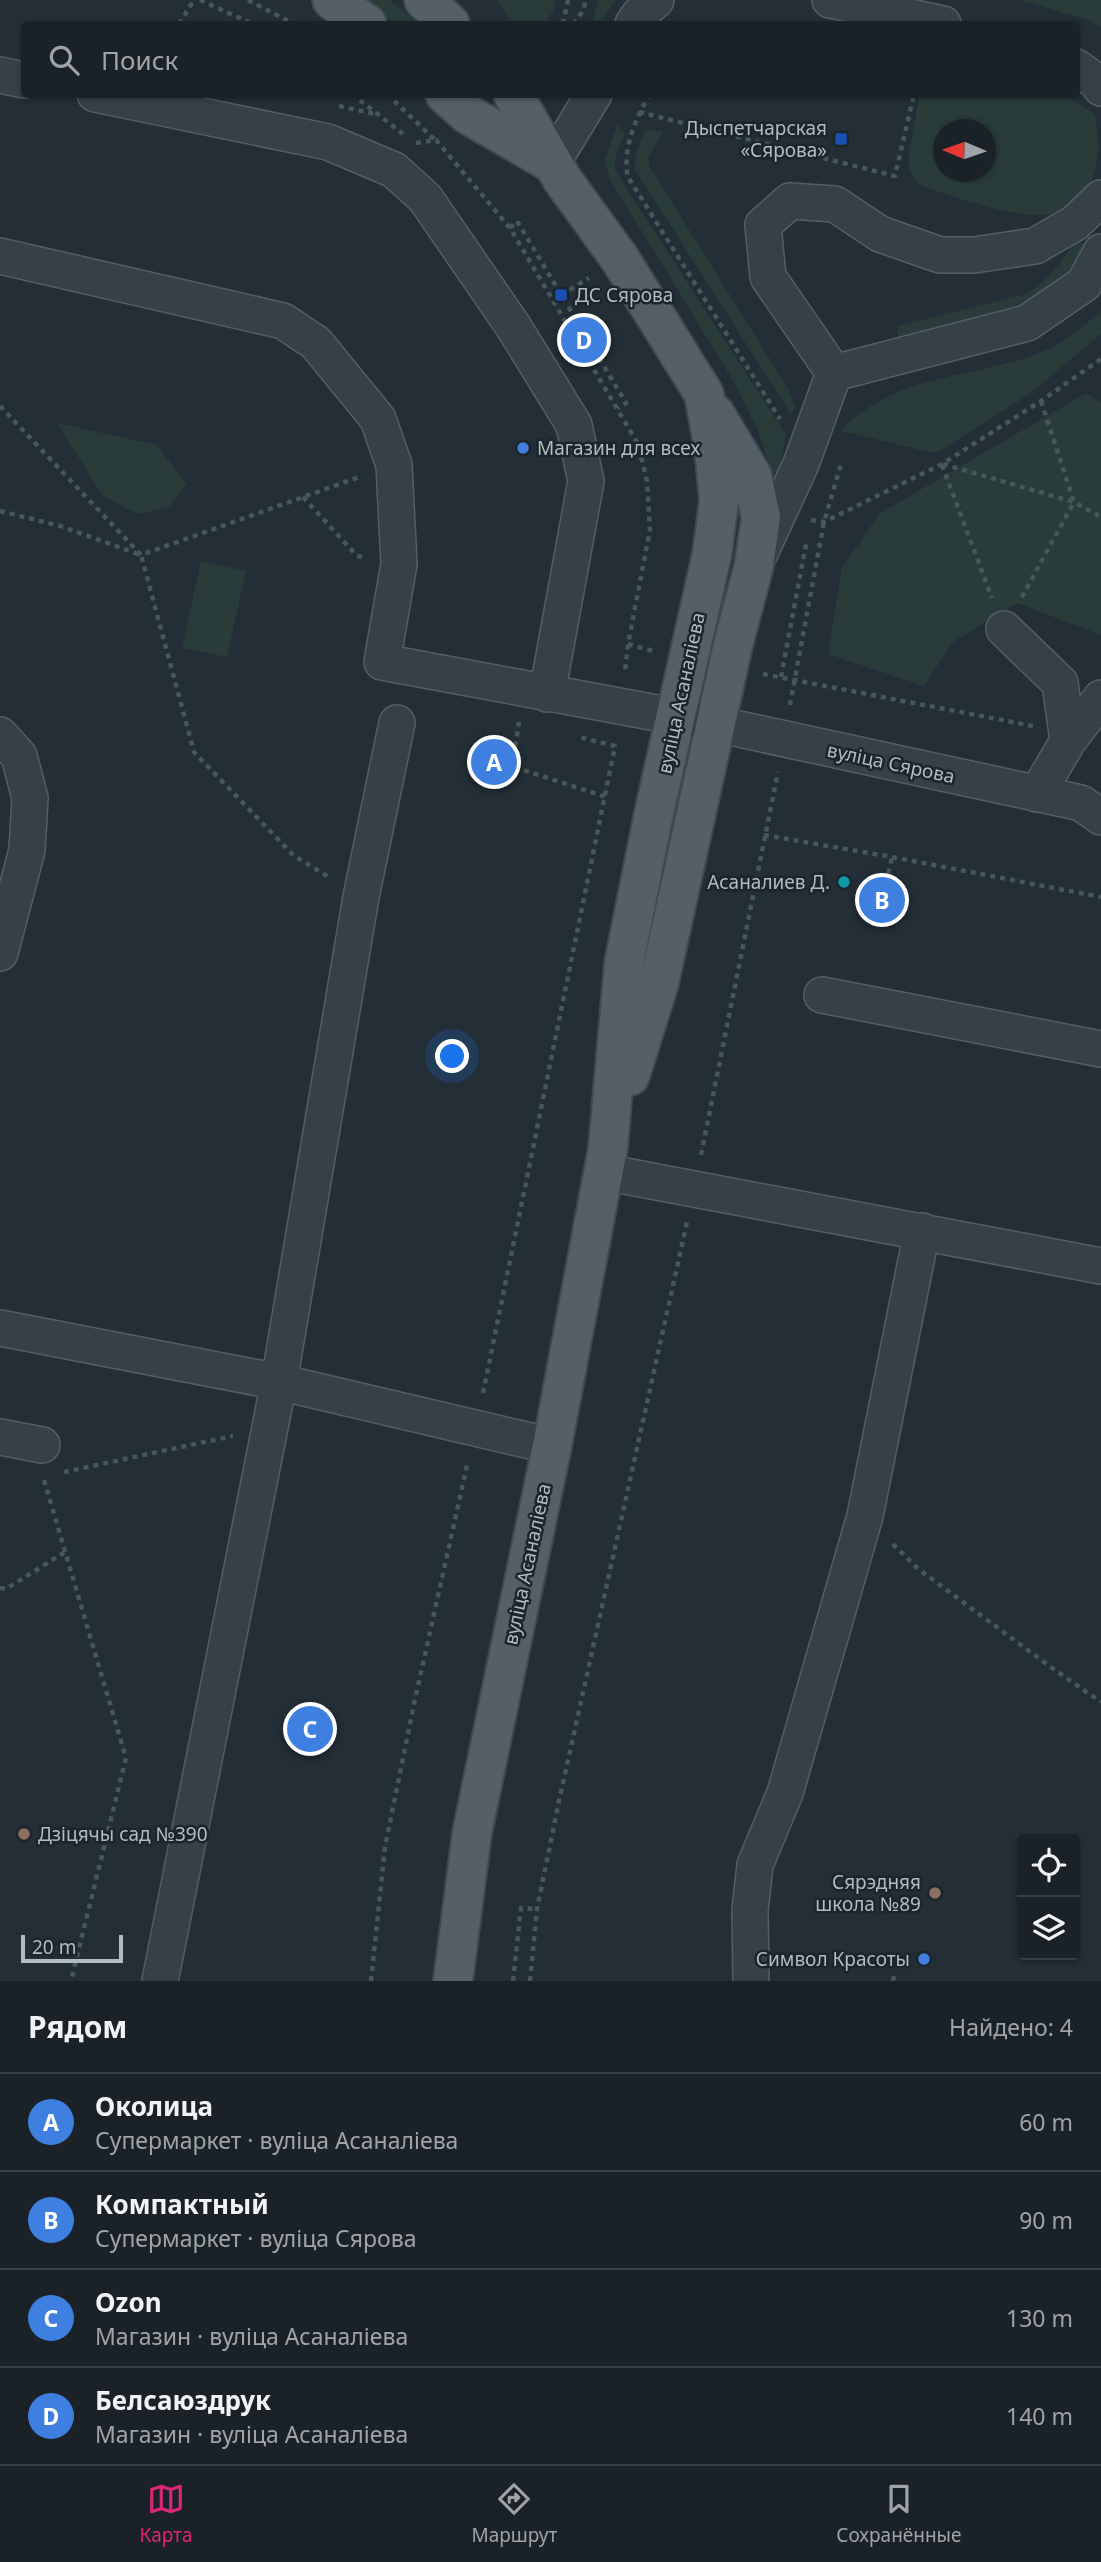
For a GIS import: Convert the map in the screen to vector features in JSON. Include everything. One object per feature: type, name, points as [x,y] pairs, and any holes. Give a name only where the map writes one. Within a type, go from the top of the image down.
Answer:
[{"type":"main road","points":[[332,0],[363,21]]},
{"type":"main road","points":[[424,0],[447,21]]},
{"type":"main road","points":[[449,98],[467,114],[552,163]]},
{"type":"main road","name":"вуліца Асаналіева","points":[[515,98],[552,163],[620,259],[704,394],[752,476],[761,517],[754,565],[659,984],[606,1160]]},
{"type":"main road","name":"вуліца Асаналіева","points":[[453,1981],[472,1833],[552,1446],[606,1160],[624,963],[712,554],[719,501],[714,449],[704,394]]},
{"type":"street","points":[[636,21],[656,0]]},
{"type":"street","points":[[830,0],[929,21]]},
{"type":"street","points":[[1080,70],[1101,88]]},
{"type":"street","points":[[0,75],[21,79]]},
{"type":"street","points":[[114,98],[328,142],[394,170],[425,198],[513,326],[574,425],[586,481],[547,694]]},
{"type":"street","points":[[552,163],[592,98]]},
{"type":"street","points":[[834,373],[768,277],[763,225],[790,201],[835,204],[880,234],[940,255],[974,255],[1035,246],[1075,223],[1101,198]]},
{"type":"street","points":[[834,373],[1027,323],[1084,284],[1101,252]]},
{"type":"street","points":[[0,256],[283,321],[316,343],[378,419],[394,465],[399,564]]},
{"type":"street","points":[[754,565],[801,464],[834,373]]},
{"type":"street","name":"вуліца Сярова","points":[[399,564],[382,662],[716,724],[1081,803],[1101,817]]},
{"type":"street","points":[[1004,629],[1060,683],[1068,741]]},
{"type":"street","points":[[1037,794],[1068,741],[1101,698]]},
{"type":"street","points":[[160,1981],[279,1382],[361,897],[397,723]]},
{"type":"street","points":[[0,735],[19,756],[30,797],[27,850],[0,953]]},
{"type":"street","points":[[822,995],[1101,1049]]},
{"type":"street","points":[[606,1160],[695,1190],[1101,1266]]},
{"type":"street","points":[[751,1981],[750,1910],[755,1865],[785,1793],[865,1516],[922,1231]]},
{"type":"street","points":[[0,1328],[279,1382],[552,1446]]},
{"type":"path","points":[[181,21],[194,0]]},
{"type":"path","points":[[200,0],[246,21]]},
{"type":"path","points":[[248,0],[288,21]]},
{"type":"path","points":[[564,21],[568,0]]},
{"type":"path","points":[[575,21],[583,11],[586,0]]},
{"type":"path","points":[[357,98],[376,114]]},
{"type":"path","points":[[391,98],[436,140]]},
{"type":"path","points":[[648,98],[639,113],[625,163],[628,177],[782,422]]},
{"type":"path","points":[[639,113],[895,176],[913,98]]},
{"type":"path","points":[[510,228],[517,221],[626,403],[618,408]]},
{"type":"path","points":[[781,677],[810,520],[824,523],[942,464],[1101,359]]},
{"type":"path","points":[[1004,629],[1074,502],[1041,401]]},
{"type":"path","points":[[0,405],[141,555],[194,752],[293,855],[361,897]]},
{"type":"path","points":[[788,713],[824,523],[842,460]]},
{"type":"path","points":[[942,464],[1074,502],[1101,517]]},
{"type":"path","points":[[942,464],[1004,629]]},
{"type":"path","points":[[0,511],[60,526],[141,555],[394,465]]},
{"type":"path","points":[[303,497],[357,556],[399,564]]},
{"type":"path","points":[[628,644],[660,653]]},
{"type":"path","points":[[762,674],[1031,725],[1068,741]]},
{"type":"path","points":[[507,720],[520,723],[512,766]]},
{"type":"path","points":[[483,1393],[615,746]]},
{"type":"path","points":[[530,1981],[537,1909],[695,1190],[779,761]]},
{"type":"path","points":[[505,764],[606,797]]},
{"type":"path","points":[[764,835],[1101,897]]},
{"type":"path","points":[[887,883],[892,857]]},
{"type":"path","points":[[29,1450],[69,1472],[268,1429]]},
{"type":"path","points":[[29,1450],[65,1552],[126,1758],[71,1981]]},
{"type":"path","points":[[371,1981],[385,1847],[468,1461]]},
{"type":"path","points":[[865,1516],[917,1568],[1101,1702]]},
{"type":"path","points":[[0,1588],[6,1589],[65,1552]]},
{"type":"path","points":[[513,1981],[521,1908],[537,1909]]},
{"type":"green space","points":[[361,0],[390,0],[414,21],[390,21]]},
{"type":"green space","points":[[497,0],[556,0],[547,21],[510,21]]},
{"type":"green space","points":[[598,0],[616,0],[601,21],[593,21]]},
{"type":"green space","points":[[1019,0],[1101,0],[1101,28],[1089,20]]},
{"type":"green space","points":[[919,98],[1071,98],[1095,114],[1098,154],[1092,179],[1078,199],[1047,215],[1000,210],[917,183],[909,167],[909,151]]},
{"type":"green space","points":[[617,125],[625,133],[615,159],[615,170],[786,435],[779,472],[772,475],[758,430],[731,377],[609,178],[605,159]]},
{"type":"green space","points":[[645,129],[663,132],[648,157],[650,167],[789,390],[795,407],[791,414],[635,170],[635,157]]},
{"type":"green space","points":[[1075,242],[1087,244],[1076,271],[1020,311],[898,340],[898,326],[1026,294],[1053,271]]},
{"type":"green space","points":[[1101,310],[1101,334],[1031,393],[940,451],[933,453],[841,431],[886,397],[911,387],[1044,351],[1074,333]]},
{"type":"green space","points":[[1086,393],[1101,403],[1101,635],[1017,603],[953,642],[924,686],[828,654],[842,568],[879,514]]},
{"type":"green space","points":[[57,423],[157,445],[186,484],[168,508],[137,514],[102,495]]},
{"type":"green space","points":[[201,561],[246,571],[227,657],[182,648]]},
{"type":"place","name":"Дыспетчарская «Сярова»","points":[[841,139]]},
{"type":"place","name":"ДС Сярова","points":[[561,295]]},
{"type":"place","name":"Белсаюздрук","points":[[584,340]]},
{"type":"place","name":"Магазин для всех","points":[[523,448]]},
{"type":"place","name":"Околица","points":[[494,762]]},
{"type":"place","name":"Асаналиев Д.","points":[[844,882]]},
{"type":"place","name":"Компактный","points":[[882,900]]},
{"type":"place","name":"Ozon","points":[[310,1729]]},
{"type":"place","name":"Дзіцячы сад №390","points":[[24,1834]]},
{"type":"place","name":"Сярэдняя школа №89","points":[[935,1893]]},
{"type":"place","name":"Символ Красоты","points":[[924,1959]]}]
